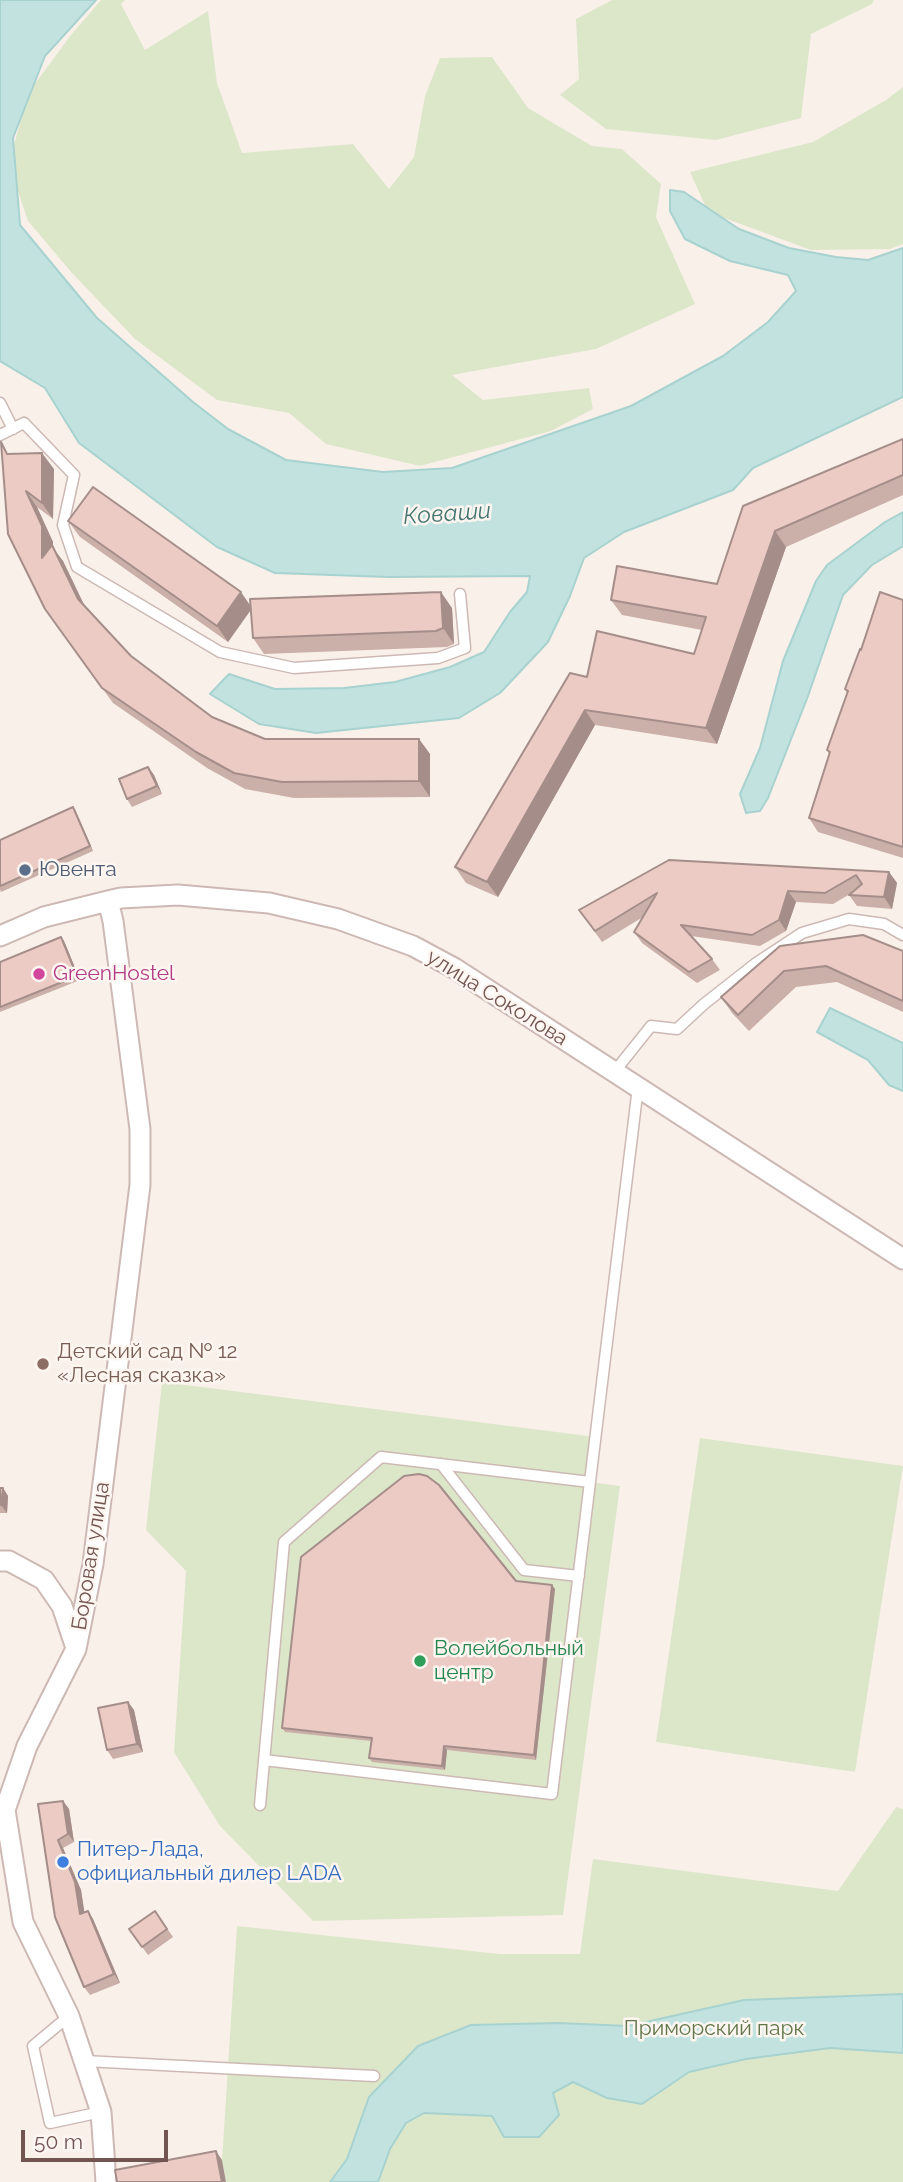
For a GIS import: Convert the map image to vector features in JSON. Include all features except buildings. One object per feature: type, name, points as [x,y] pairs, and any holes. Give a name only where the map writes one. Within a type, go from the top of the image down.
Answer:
[{"type":"street","name":"улица Соколова","points":[[0,936],[44,917],[121,898],[178,895],[269,903],[338,919],[413,946],[454,968],[903,1259]]},
{"type":"street","name":"Боровая улица","points":[[106,2182],[101,2112],[69,2017],[23,1922],[5,1810],[27,1746],[76,1648],[93,1564],[140,1185],[139,1129],[113,921],[108,901]]},
{"type":"street","points":[[0,1561],[9,1561],[44,1580],[62,1606],[76,1648]]},
{"type":"lane","points":[[0,403],[13,429]]},
{"type":"lane","points":[[0,435],[24,424],[74,475],[63,525],[77,567],[220,652],[295,668],[438,658],[466,648],[460,594]]},
{"type":"lane","points":[[615,1071],[651,1026],[677,1029],[755,964],[802,933],[849,919],[884,924],[903,935]]},
{"type":"lane","points":[[264,1760],[552,1794],[638,1087]]},
{"type":"lane","points":[[260,1805],[284,1542],[381,1457],[590,1482]]},
{"type":"lane","points":[[441,1464],[524,1570],[579,1576]]},
{"type":"lane","points":[[69,2017],[33,2046],[50,2123],[101,2112]]},
{"type":"lane","points":[[85,2060],[374,2076]]},
{"type":"green space","points":[[101,0],[125,0],[121,4],[145,50],[208,11],[217,83],[242,153],[353,144],[389,189],[414,157],[425,96],[440,58],[492,57],[528,108],[592,146],[622,149],[661,184],[656,217],[695,304],[596,349],[452,375],[483,400],[589,388],[593,409],[551,431],[420,466],[326,444],[289,413],[217,400],[135,339],[72,273],[28,221],[9,164],[28,93]]},
{"type":"green space","points":[[612,0],[874,0],[872,4],[811,34],[801,118],[716,140],[606,129],[560,95],[579,79],[576,19]]},
{"type":"green space","points":[[903,87],[903,244],[890,249],[811,250],[708,212],[690,172],[813,142],[886,100]]},
{"type":"green space","points":[[162,1382],[596,1437],[590,1482],[620,1486],[563,1915],[313,1921],[220,1826],[174,1752],[186,1571],[146,1530]]},
{"type":"green space","points":[[700,1438],[903,1466],[855,1772],[656,1742]]},
{"type":"green space","name":"Приморский парк","points":[[896,1807],[903,1809],[903,2182],[226,2182],[222,2160],[237,1926],[500,1954],[580,1954],[593,1859],[838,1891]]},
{"type":"water","name":"Коваши","points":[[0,0],[96,0],[45,56],[13,138],[20,225],[97,318],[228,429],[286,460],[383,472],[452,468],[631,406],[723,356],[768,322],[796,291],[788,275],[730,261],[685,239],[670,211],[670,190],[684,192],[739,229],[789,248],[868,260],[903,248],[903,397],[753,468],[733,490],[624,532],[584,558],[570,596],[548,642],[500,693],[459,718],[316,733],[259,724],[210,694],[229,674],[275,689],[344,688],[395,682],[450,667],[484,652],[510,612],[527,592],[530,576],[388,577],[275,573],[217,547],[79,443],[45,388],[0,361]]},
{"type":"water","points":[[903,512],[903,546],[872,565],[843,595],[808,696],[768,798],[760,811],[746,813],[740,794],[760,748],[783,661],[816,581],[827,565]]},
{"type":"water","points":[[830,1008],[903,1043],[903,1091],[889,1085],[868,1060],[817,1032]]},
{"type":"water","points":[[903,1994],[903,2053],[830,2048],[746,2059],[689,2072],[642,2104],[607,2098],[573,2082],[553,2093],[559,2115],[539,2137],[504,2137],[492,2116],[424,2113],[406,2123],[390,2149],[378,2182],[330,2182],[347,2159],[369,2097],[418,2046],[471,2025],[558,2023],[628,2026],[744,2000]]},
{"type":"place","name":"Ювента","points":[[25,870]]},
{"type":"place","name":"GreenHostel","points":[[39,974]]},
{"type":"place","name":"Детский сад № 12 «Лесная сказка»","points":[[43,1364]]},
{"type":"place","name":"Волейбольный центр","points":[[420,1661]]},
{"type":"place","name":"Питер-Лада, официальный дилер LADA","points":[[63,1862]]}]
